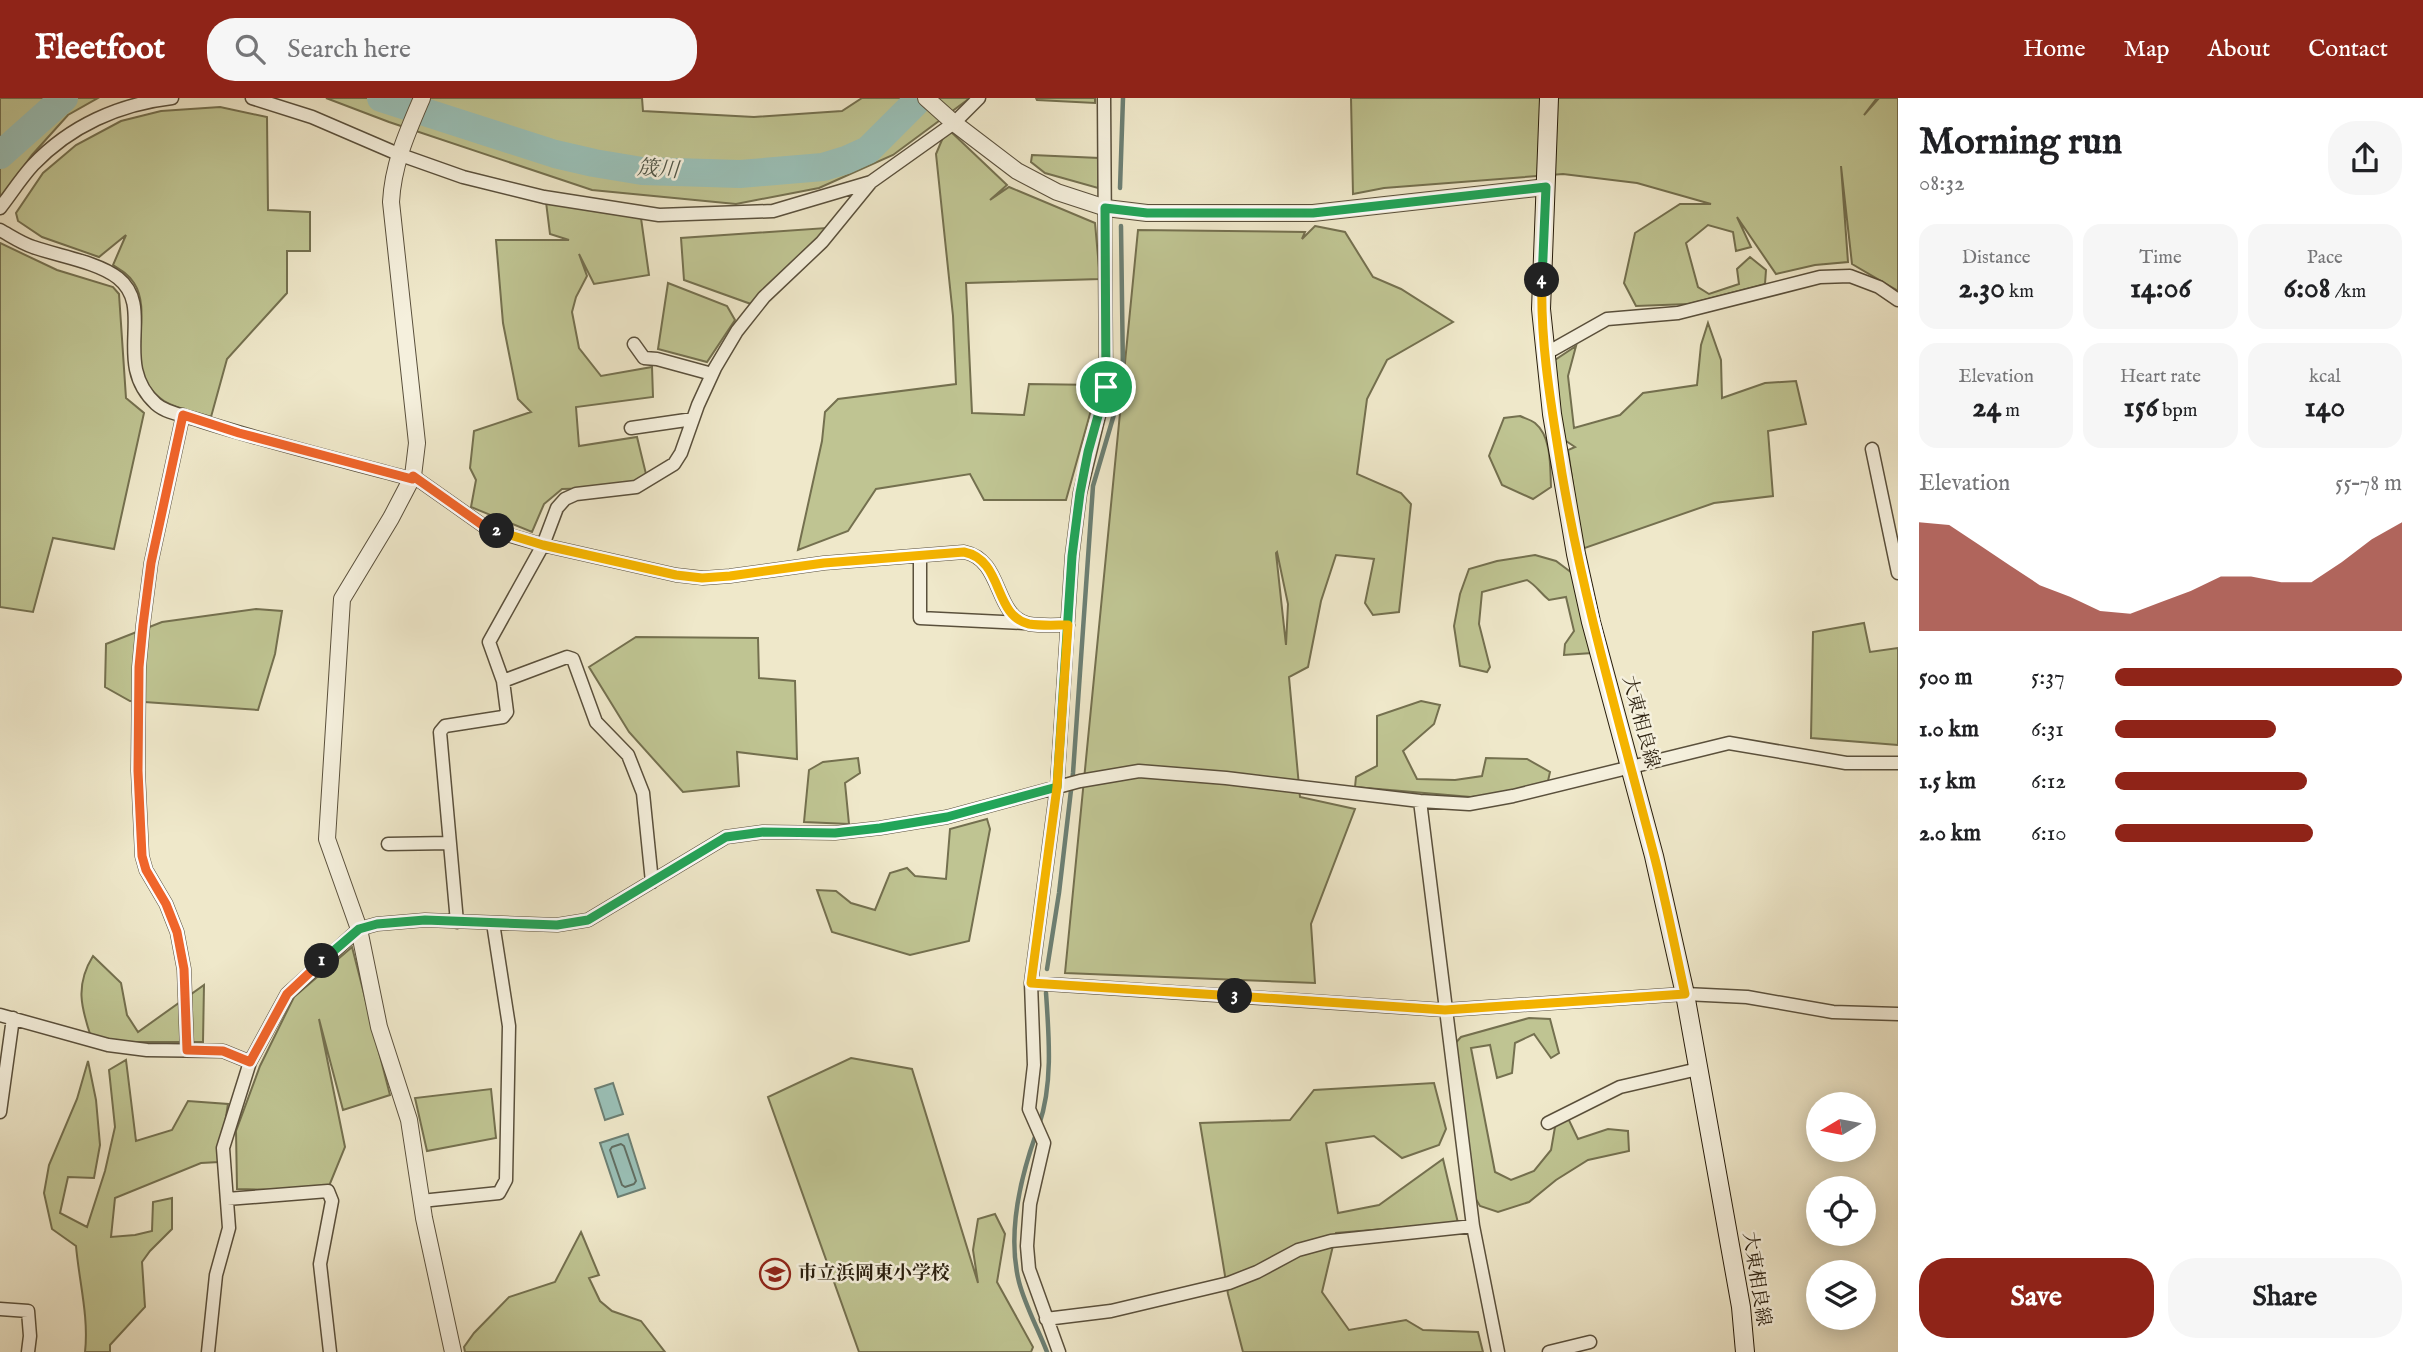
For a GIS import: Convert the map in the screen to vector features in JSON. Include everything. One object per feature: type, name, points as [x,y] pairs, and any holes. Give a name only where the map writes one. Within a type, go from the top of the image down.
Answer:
[{"type":"main road","name":"大東相良線","points":[[1549,98],[1541,309],[1552,414],[1576,554],[1654,856],[1685,994],[1741,1307],[1745,1352]]},
{"type":"street","points":[[0,208],[33,165],[74,130],[100,116],[128,106],[172,98]]},
{"type":"street","points":[[252,98],[312,117],[398,154],[463,177],[544,197],[659,215],[773,211],[871,182]]},
{"type":"street","points":[[422,98],[398,154],[391,202],[417,443],[413,477],[342,599],[327,839],[329,851],[359,929],[379,1027],[409,1120],[421,1201],[453,1352]]},
{"type":"street","points":[[926,98],[1017,171],[1057,192],[1105,208],[1147,213],[1313,213],[1546,187]]},
{"type":"street","points":[[457,922],[440,732],[444,726],[503,717],[507,712],[503,681],[489,642],[543,545],[557,508],[565,499],[576,494],[636,487],[674,464],[681,453],[712,374],[737,331],[764,297],[822,242],[871,182],[954,123],[979,98]]},
{"type":"street","points":[[1059,1352],[1029,1269],[1027,1246],[1030,1204],[1044,1143],[1029,1109],[1034,1065],[1031,983],[1062,786],[1072,556],[1088,452],[1106,387],[1104,98]]},
{"type":"street","points":[[0,230],[29,246],[107,271],[129,290],[134,306],[134,363],[138,382],[159,407],[239,433],[413,477],[488,529],[543,545],[676,575],[702,578],[824,563],[964,552],[978,555],[988,566],[1009,611],[1028,624]]},
{"type":"street","points":[[1545,354],[1607,320],[1678,313],[1820,277],[1850,276],[1879,287],[1898,300]]},
{"type":"street","points":[[634,344],[644,358],[712,374]]},
{"type":"street","points":[[183,415],[151,563],[143,625],[139,667],[138,771],[142,856],[146,870],[166,904],[177,932],[184,969],[187,1050]]},
{"type":"street","points":[[631,428],[693,419]]},
{"type":"street","points":[[1872,449],[1898,573]]},
{"type":"street","points":[[920,556],[920,618],[1068,625]]},
{"type":"street","points":[[503,681],[567,657],[573,659],[596,723],[628,755],[643,793],[652,882]]},
{"type":"street","points":[[208,1352],[216,1275],[229,1228],[223,1148],[250,1062],[287,994],[359,929],[396,921],[575,924],[588,920],[726,837],[763,832],[835,833],[880,828],[947,817],[1080,781],[1139,771],[1469,804],[1513,796],[1728,743],[1846,763],[1898,763]]},
{"type":"street","points":[[1420,801],[1473,1226],[1498,1352]]},
{"type":"street","points":[[388,844],[450,843]]},
{"type":"street","points":[[421,1201],[499,1193],[506,1180],[509,1026],[493,923]]},
{"type":"street","points":[[1031,983],[1445,1010],[1685,994],[1747,997],[1833,1012],[1898,1014]]},
{"type":"street","points":[[0,1112],[7,1017],[108,1045],[148,1050],[223,1051],[250,1062]]},
{"type":"street","points":[[1548,1123],[1620,1087],[1698,1069]]},
{"type":"street","points":[[227,1199],[328,1191],[332,1201],[320,1264],[330,1352]]},
{"type":"street","points":[[1046,1319],[1111,1311],[1228,1283],[1298,1251],[1331,1241],[1473,1226]]},
{"type":"street","points":[[0,1309],[28,1311],[28,1352]]},
{"type":"street","points":[[1549,1352],[1590,1342]]},
{"type":"green space","points":[[0,98],[98,98],[68,115],[32,155],[0,199]]},
{"type":"green space","points":[[326,98],[642,98],[643,111],[754,117],[842,111],[862,98],[970,98],[893,155],[819,188],[736,204],[592,190]]},
{"type":"green space","points":[[1036,98],[1095,98],[1095,103],[1037,100]]},
{"type":"green space","points":[[1351,98],[1877,98],[1864,115],[1879,98],[1898,98],[1898,291],[1852,264],[1841,166],[1848,262],[1815,265],[1776,274],[1737,217],[1751,247],[1736,251],[1733,232],[1708,225],[1686,243],[1698,287],[1709,294],[1739,284],[1737,269],[1750,257],[1766,270],[1765,284],[1689,304],[1636,306],[1624,283],[1635,233],[1680,204],[1711,204],[1637,183],[1563,174],[1384,188],[1353,194]]},
{"type":"green space","points":[[220,107],[267,117],[268,210],[310,212],[310,251],[287,251],[287,293],[227,359],[211,417],[164,401],[150,388],[143,374],[140,359],[140,297],[132,280],[113,265],[126,235],[99,257],[42,237],[18,221],[16,213],[43,173],[76,145],[121,121],[161,111]]},
{"type":"green space","points":[[947,128],[1007,185],[990,200],[1009,187],[1095,223],[1100,279],[966,283],[972,413],[1024,415],[1029,384],[1098,385],[1066,500],[984,500],[970,474],[876,489],[848,531],[798,550],[822,441],[825,412],[838,399],[956,384],[953,316],[936,154]]},
{"type":"green space","points":[[1032,155],[1099,158],[1098,188],[1045,173],[1031,162]]},
{"type":"green space","points":[[546,202],[641,218],[649,275],[594,284],[579,254],[587,276],[572,312],[579,348],[601,376],[652,367],[653,397],[576,407],[579,446],[637,437],[646,474],[636,487],[562,489],[544,504],[532,532],[471,507],[476,480],[470,468],[474,431],[531,412],[518,399],[503,323],[496,240],[569,240],[550,234]]},
{"type":"green space","points":[[1315,226],[1345,232],[1373,277],[1401,289],[1453,322],[1387,360],[1367,399],[1357,474],[1401,493],[1411,504],[1399,612],[1373,615],[1365,603],[1374,559],[1336,555],[1321,601],[1308,667],[1289,677],[1300,797],[1355,809],[1311,924],[1315,983],[1065,973],[1138,230],[1305,232],[1302,239]],"holes":[[[1277,552],[1288,604],[1286,645]]]},
{"type":"green space","points":[[826,228],[822,242],[751,304],[684,280],[681,238]]},
{"type":"green space","points":[[0,243],[57,270],[113,287],[119,294],[126,398],[144,413],[114,549],[53,538],[33,612],[0,607]]},
{"type":"green space","points":[[668,283],[727,306],[735,320],[707,362],[658,349]]},
{"type":"green space","points":[[1708,323],[1721,360],[1722,398],[1765,383],[1796,381],[1806,424],[1768,431],[1773,496],[1714,503],[1582,549],[1568,450],[1575,447],[1563,439],[1555,360],[1576,346],[1568,376],[1574,428],[1620,415],[1643,393],[1697,385],[1701,345]]},
{"type":"green space","points":[[1520,416],[1541,429],[1549,453],[1551,487],[1533,499],[1502,485],[1489,456],[1504,418]]},
{"type":"green space","points":[[1535,555],[1556,561],[1572,573],[1592,653],[1564,655],[1565,644],[1574,631],[1566,597],[1549,600],[1527,580],[1482,592],[1479,624],[1490,667],[1487,672],[1460,666],[1454,626],[1460,594],[1469,569]]},
{"type":"green space","points":[[256,609],[282,611],[275,654],[258,710],[130,701],[105,687],[106,644],[162,622]]},
{"type":"green space","points":[[1864,623],[1870,652],[1898,648],[1898,745],[1811,738],[1813,632]]},
{"type":"green space","points":[[636,637],[758,638],[759,678],[795,681],[797,759],[737,752],[739,786],[683,792],[629,732],[589,667]]},
{"type":"green space","points":[[1421,701],[1440,705],[1434,724],[1403,751],[1417,779],[1455,780],[1482,776],[1486,758],[1527,759],[1550,772],[1548,781],[1503,794],[1471,797],[1355,787],[1356,777],[1377,766],[1377,716]]},
{"type":"green space","points":[[858,758],[860,773],[845,783],[849,824],[804,822],[809,770],[823,762]]},
{"type":"green space","points":[[987,819],[990,829],[969,941],[910,955],[832,932],[817,890],[836,891],[851,903],[875,910],[890,873],[907,868],[915,876],[946,879],[950,829]]},
{"type":"green space","points":[[352,947],[390,1095],[343,1110],[319,1019],[345,1147],[327,1191],[237,1189],[236,1131],[260,1066],[294,997]]},
{"type":"green space","points":[[93,956],[121,983],[127,1015],[138,1032],[204,985],[203,1042],[131,1042],[91,1037],[85,1016],[82,986]]},
{"type":"green space","points":[[1529,1018],[1550,1019],[1559,1053],[1551,1058],[1534,1034],[1515,1043],[1512,1073],[1497,1078],[1490,1045],[1471,1048],[1495,1172],[1511,1180],[1534,1171],[1551,1150],[1555,1127],[1566,1114],[1578,1139],[1608,1129],[1628,1131],[1629,1151],[1588,1160],[1556,1180],[1529,1202],[1498,1212],[1480,1206],[1468,1186],[1450,1049],[1461,1037]]},
{"type":"green space","points":[[851,1058],[912,1069],[978,1283],[973,1250],[978,1219],[995,1214],[1005,1234],[997,1282],[1033,1347],[1031,1352],[859,1352],[768,1097]]},
{"type":"green space","points":[[126,1060],[136,1141],[172,1130],[188,1101],[228,1104],[219,1162],[201,1163],[115,1198],[111,1237],[152,1231],[153,1202],[172,1198],[172,1229],[142,1262],[145,1307],[110,1345],[110,1352],[85,1352],[85,1312],[76,1246],[52,1229],[44,1193],[49,1165],[77,1099],[88,1061],[96,1100],[100,1145],[94,1178],[68,1177],[60,1213],[87,1227],[105,1171],[115,1127],[109,1070]]},
{"type":"green space","points":[[1434,1083],[1446,1129],[1439,1145],[1402,1158],[1374,1136],[1326,1143],[1338,1213],[1379,1205],[1443,1159],[1458,1223],[1336,1233],[1322,1292],[1349,1330],[1406,1320],[1423,1330],[1478,1332],[1483,1352],[1243,1352],[1228,1294],[1200,1123],[1290,1120],[1314,1090]]},
{"type":"green space","points":[[491,1089],[496,1138],[427,1151],[415,1098]]},
{"type":"green space","points":[[581,1232],[599,1275],[589,1278],[600,1301],[612,1311],[641,1321],[665,1352],[465,1352],[464,1347],[474,1333],[509,1297],[555,1282]]},
{"type":"water","points":[[613,1083],[623,1114],[605,1120],[595,1089]]},
{"type":"water","points":[[628,1134],[645,1188],[618,1197],[600,1143]]},
{"type":"waterway","name":"筬川","points":[[0,155],[64,98]]},
{"type":"waterway","name":"筬川","points":[[381,98],[555,154],[594,163],[642,171],[740,174],[823,167],[846,160],[868,150],[920,98]]},
{"type":"waterway","points":[[1120,188],[1123,98]]},
{"type":"waterway","points":[[1047,969],[1073,773],[1093,486],[1120,394],[1123,372],[1121,226]]},
{"type":"waterway","points":[[1039,1125],[1048,1077],[1046,993]]},
{"type":"waterway","points":[[1036,1134],[1020,1188],[1014,1245],[1019,1282],[1047,1352]]},
{"type":"place","name":"市立浜岡東小学校","points":[[775,1274]]},
{"type":"route","points":[[1106,387],[1088,452],[1072,556],[1067,646],[1062,693],[1057,787],[947,817],[880,828],[835,833],[763,832],[726,837],[601,913],[575,924],[425,920],[396,921],[359,929],[287,994],[250,1062],[223,1051],[187,1050],[184,969],[177,932],[166,904],[146,870],[142,856],[138,771],[139,667],[143,625],[151,563],[183,415],[239,433],[412,479],[413,476],[488,529],[543,545],[676,575],[702,578],[824,563],[964,552],[978,555],[988,566],[1009,611],[1018,619],[1028,624],[1068,625],[1067,646],[1062,693],[1058,751],[1057,787],[1031,983],[1445,1010],[1685,994],[1654,856],[1591,622],[1576,554],[1552,414],[1541,309],[1546,187],[1313,213],[1147,213],[1105,208],[1106,387]]}]
